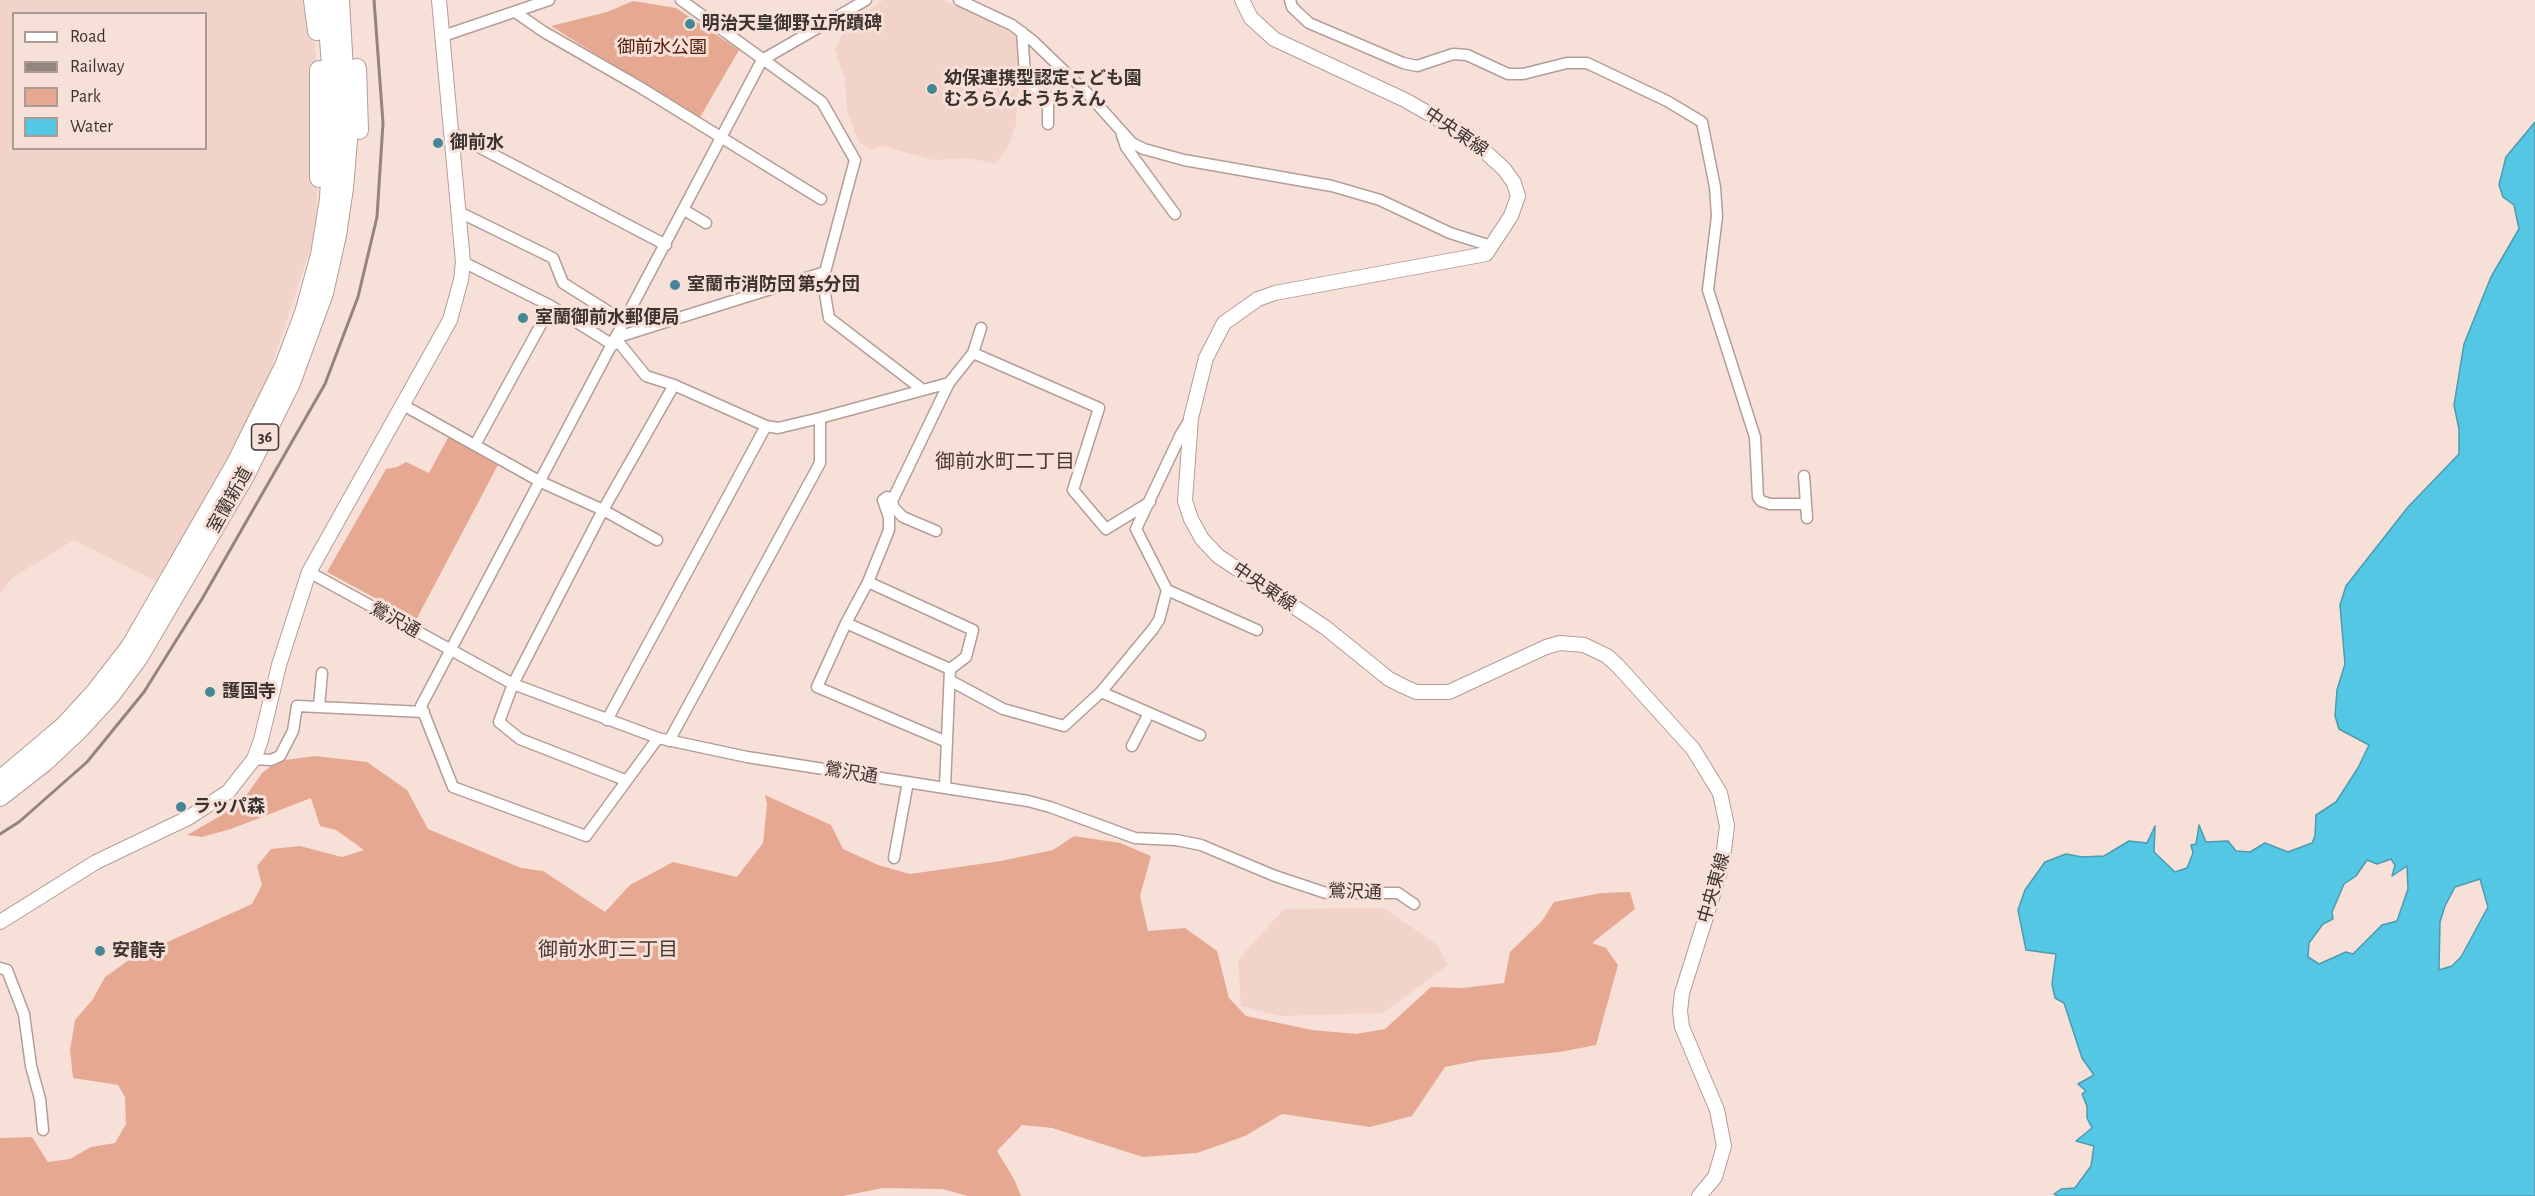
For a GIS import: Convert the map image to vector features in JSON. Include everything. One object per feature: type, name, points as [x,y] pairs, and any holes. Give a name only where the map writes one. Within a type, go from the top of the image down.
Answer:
[{"type":"highway","points":[[304,314],[318,200],[321,134],[320,80],[313,0]]},
{"type":"highway","name":"室蘭新道","points":[[0,780],[64,726],[95,692],[129,647],[180,565],[273,392],[304,314],[320,255],[333,151],[334,104],[326,0]]},
{"type":"highway","name":"室蘭新道","points":[[0,797],[45,762],[79,730],[111,695],[139,657],[245,476],[297,369],[324,293],[337,235],[344,188],[348,140],[340,0]]},
{"type":"highway","points":[[297,369],[335,289],[352,211],[359,98],[351,0]]},
{"type":"main road","points":[[0,922],[96,862],[188,818],[228,792],[254,759],[261,740],[279,665],[309,572],[450,320],[461,280],[463,262],[439,0]]},
{"type":"main road","name":"中央東線","points":[[1242,0],[1255,23],[1274,39],[1448,123],[1487,152],[1514,183],[1518,196],[1516,206],[1483,255],[1375,272],[1275,293],[1258,299],[1224,323],[1217,334],[1197,388],[1191,418],[1185,501],[1191,519],[1209,548],[1326,628],[1389,679],[1416,692],[1449,692],[1546,646],[1560,643],[1584,645],[1607,656],[1618,666],[1693,749],[1720,793],[1725,811],[1727,840],[1722,866],[1682,993],[1680,1011],[1682,1027],[1717,1110],[1724,1146],[1715,1177],[1700,1196]]},
{"type":"street","points":[[443,36],[549,0]]},
{"type":"street","points":[[681,0],[822,102],[855,160],[825,272],[824,288],[829,318],[923,390]]},
{"type":"street","points":[[820,418],[820,463],[664,740],[625,780],[586,836],[453,787],[421,706],[448,650],[541,482],[762,60],[866,0]]},
{"type":"street","points":[[959,0],[1022,32],[1089,95],[1132,143],[1161,155],[1332,186],[1380,200],[1450,233],[1491,246]]},
{"type":"street","points":[[1290,0],[1292,7],[1309,23],[1403,63],[1417,66],[1453,54],[1467,55],[1508,74],[1522,74],[1567,63],[1587,63],[1667,101],[1702,122],[1715,187],[1717,216],[1708,290],[1755,437],[1758,497],[1761,501],[1770,504],[1804,504]]},
{"type":"street","points":[[515,12],[544,32],[638,86],[820,199]]},
{"type":"street","points":[[1022,32],[1025,74],[1030,84],[1048,97],[1048,124]]},
{"type":"street","points":[[1121,130],[1126,147],[1175,214]]},
{"type":"street","points":[[452,133],[666,245]]},
{"type":"street","points":[[684,210],[706,223]]},
{"type":"street","points":[[459,212],[553,258],[563,283],[625,322]]},
{"type":"street","points":[[463,262],[616,340],[646,376],[674,385],[766,426],[778,428],[949,383]]},
{"type":"street","points":[[616,340],[825,272]]},
{"type":"street","points":[[475,445],[551,306]]},
{"type":"street","points":[[892,501],[949,383],[973,353],[981,328]]},
{"type":"street","points":[[973,353],[1099,408],[1073,489],[1106,529],[1150,502]]},
{"type":"street","points":[[625,780],[520,739],[499,722],[513,684],[603,510],[674,385]]},
{"type":"street","points":[[403,405],[541,482],[603,510],[657,540]]},
{"type":"street","points":[[1191,418],[1180,435],[1136,529],[1167,590],[1257,630]]},
{"type":"street","points":[[607,720],[766,426]]},
{"type":"street","points":[[1804,476],[1804,504],[1807,518]]},
{"type":"street","points":[[936,531],[903,517],[887,497],[883,500],[889,517],[889,530],[868,582],[846,623],[817,687],[947,742]]},
{"type":"street","name":"鶯沢通","points":[[309,572],[513,684],[664,740],[689,747],[945,787],[1050,807],[1136,838],[1176,840],[1201,845],[1275,876],[1326,893],[1398,893],[1414,904]]},
{"type":"street","points":[[868,582],[973,630],[966,657],[950,669]]},
{"type":"street","points":[[951,681],[1003,709],[1064,726],[1101,692],[1159,620],[1167,590]]},
{"type":"street","points":[[846,623],[950,669]]},
{"type":"street","points":[[945,787],[950,669]]},
{"type":"street","points":[[319,707],[322,673]]},
{"type":"street","points":[[1101,692],[1200,735]]},
{"type":"street","points":[[254,759],[271,760],[280,756],[293,731],[297,706],[424,712]]},
{"type":"street","points":[[1132,746],[1149,713]]},
{"type":"street","points":[[894,858],[908,782]]},
{"type":"street","points":[[0,968],[7,970],[24,1014],[31,1066],[40,1099],[43,1130]]},
{"type":"shaded area","points":[[0,0],[311,0],[320,100],[316,231],[261,400],[160,583],[74,540],[12,578],[0,594]]},
{"type":"shaded area","name":"幼保連携型認定こども園 むろらんようちえん","points":[[883,0],[942,0],[976,14],[1017,37],[1022,81],[1017,97],[1016,124],[1009,145],[995,164],[970,158],[933,160],[883,146],[871,150],[859,142],[847,112],[845,80],[835,49],[846,27]]},
{"type":"shaded area","points":[[1384,908],[1437,945],[1448,965],[1383,1013],[1281,1016],[1241,1006],[1238,960],[1284,909]]},
{"type":"green space","name":"御前水公園","points":[[633,1],[676,8],[739,50],[699,119],[551,26],[607,12]]},
{"type":"green space","points":[[449,436],[499,463],[416,620],[327,572],[386,469],[406,462],[429,473]]},
{"type":"green space","points":[[315,756],[367,762],[407,790],[428,829],[521,868],[543,871],[605,912],[630,885],[673,862],[737,877],[763,843],[767,804],[765,795],[831,825],[843,849],[878,865],[910,874],[1001,861],[1053,850],[1074,836],[1120,843],[1151,856],[1140,896],[1148,931],[1185,928],[1217,951],[1229,998],[1246,1016],[1312,1030],[1356,1034],[1385,1029],[1431,987],[1463,988],[1504,983],[1510,952],[1542,921],[1554,902],[1602,893],[1630,892],[1635,909],[1592,943],[1606,948],[1618,965],[1596,1045],[1560,1052],[1480,1060],[1445,1067],[1412,1116],[1370,1127],[1282,1114],[1245,1136],[1197,1153],[1143,1157],[1052,1128],[1022,1125],[997,1151],[1014,1179],[1021,1196],[968,1196],[942,1189],[883,1188],[843,1196],[0,1196],[0,1138],[32,1137],[48,1162],[70,1159],[91,1147],[115,1143],[126,1124],[125,1097],[118,1085],[73,1078],[70,1050],[75,1020],[93,999],[105,977],[132,958],[252,904],[262,885],[257,866],[271,849],[300,846],[342,857],[364,850],[336,830],[320,826],[311,798],[231,829],[202,837],[187,835],[222,815],[248,793],[262,773],[278,761]]},
{"type":"water","points":[[2535,122],[2535,1196],[2058,1196],[2054,1194],[2061,1189],[2075,1188],[2091,1166],[2094,1146],[2076,1141],[2092,1128],[2087,1118],[2087,1106],[2082,1094],[2086,1091],[2078,1084],[2094,1075],[2082,1058],[2064,1003],[2055,998],[2052,984],[2056,954],[2026,950],[2018,910],[2025,890],[2045,862],[2066,854],[2082,857],[2104,856],[2129,841],[2147,843],[2155,826],[2154,852],[2175,872],[2187,868],[2193,853],[2191,845],[2196,844],[2199,825],[2206,842],[2228,841],[2236,851],[2250,852],[2265,843],[2288,852],[2312,843],[2315,836],[2316,815],[2336,802],[2358,768],[2369,745],[2339,729],[2335,716],[2337,690],[2345,664],[2340,605],[2346,586],[2408,507],[2459,454],[2459,429],[2454,405],[2464,344],[2491,277],[2519,229],[2514,205],[2503,197],[2499,185],[2506,157]],"holes":[[[2391,859],[2395,865],[2392,876],[2407,866],[2408,889],[2397,921],[2382,925],[2353,954],[2346,952],[2319,964],[2308,957],[2309,943],[2323,924],[2333,919],[2332,912],[2344,884],[2356,876],[2367,860],[2377,864]],[[2480,879],[2488,907],[2461,957],[2452,966],[2439,970],[2440,922],[2445,906],[2455,887]]]},
{"type":"railway","points":[[0,834],[19,822],[87,762],[144,692],[202,599],[325,384],[358,297],[377,217],[383,123],[374,0]]},
{"type":"place","name":"明治天皇御野立所蹟碑","points":[[690,24]]},
{"type":"place","name":"幼保連携型認定こども園 むろらんようちえん","points":[[932,89]]},
{"type":"place","name":"御前水","points":[[438,143]]},
{"type":"place","name":"室蘭市消防団 第5分団","points":[[675,285]]},
{"type":"place","name":"室蘭御前水郵便局","points":[[523,318]]},
{"type":"place","name":"護国寺","points":[[210,692]]},
{"type":"place","name":"ラッパ森","points":[[181,807]]},
{"type":"place","name":"安龍寺","points":[[100,951]]},
{"type":"district","name":"御前水町二丁目","points":[[1005,462]]},
{"type":"district","name":"御前水町三丁目","points":[[608,950]]}]
